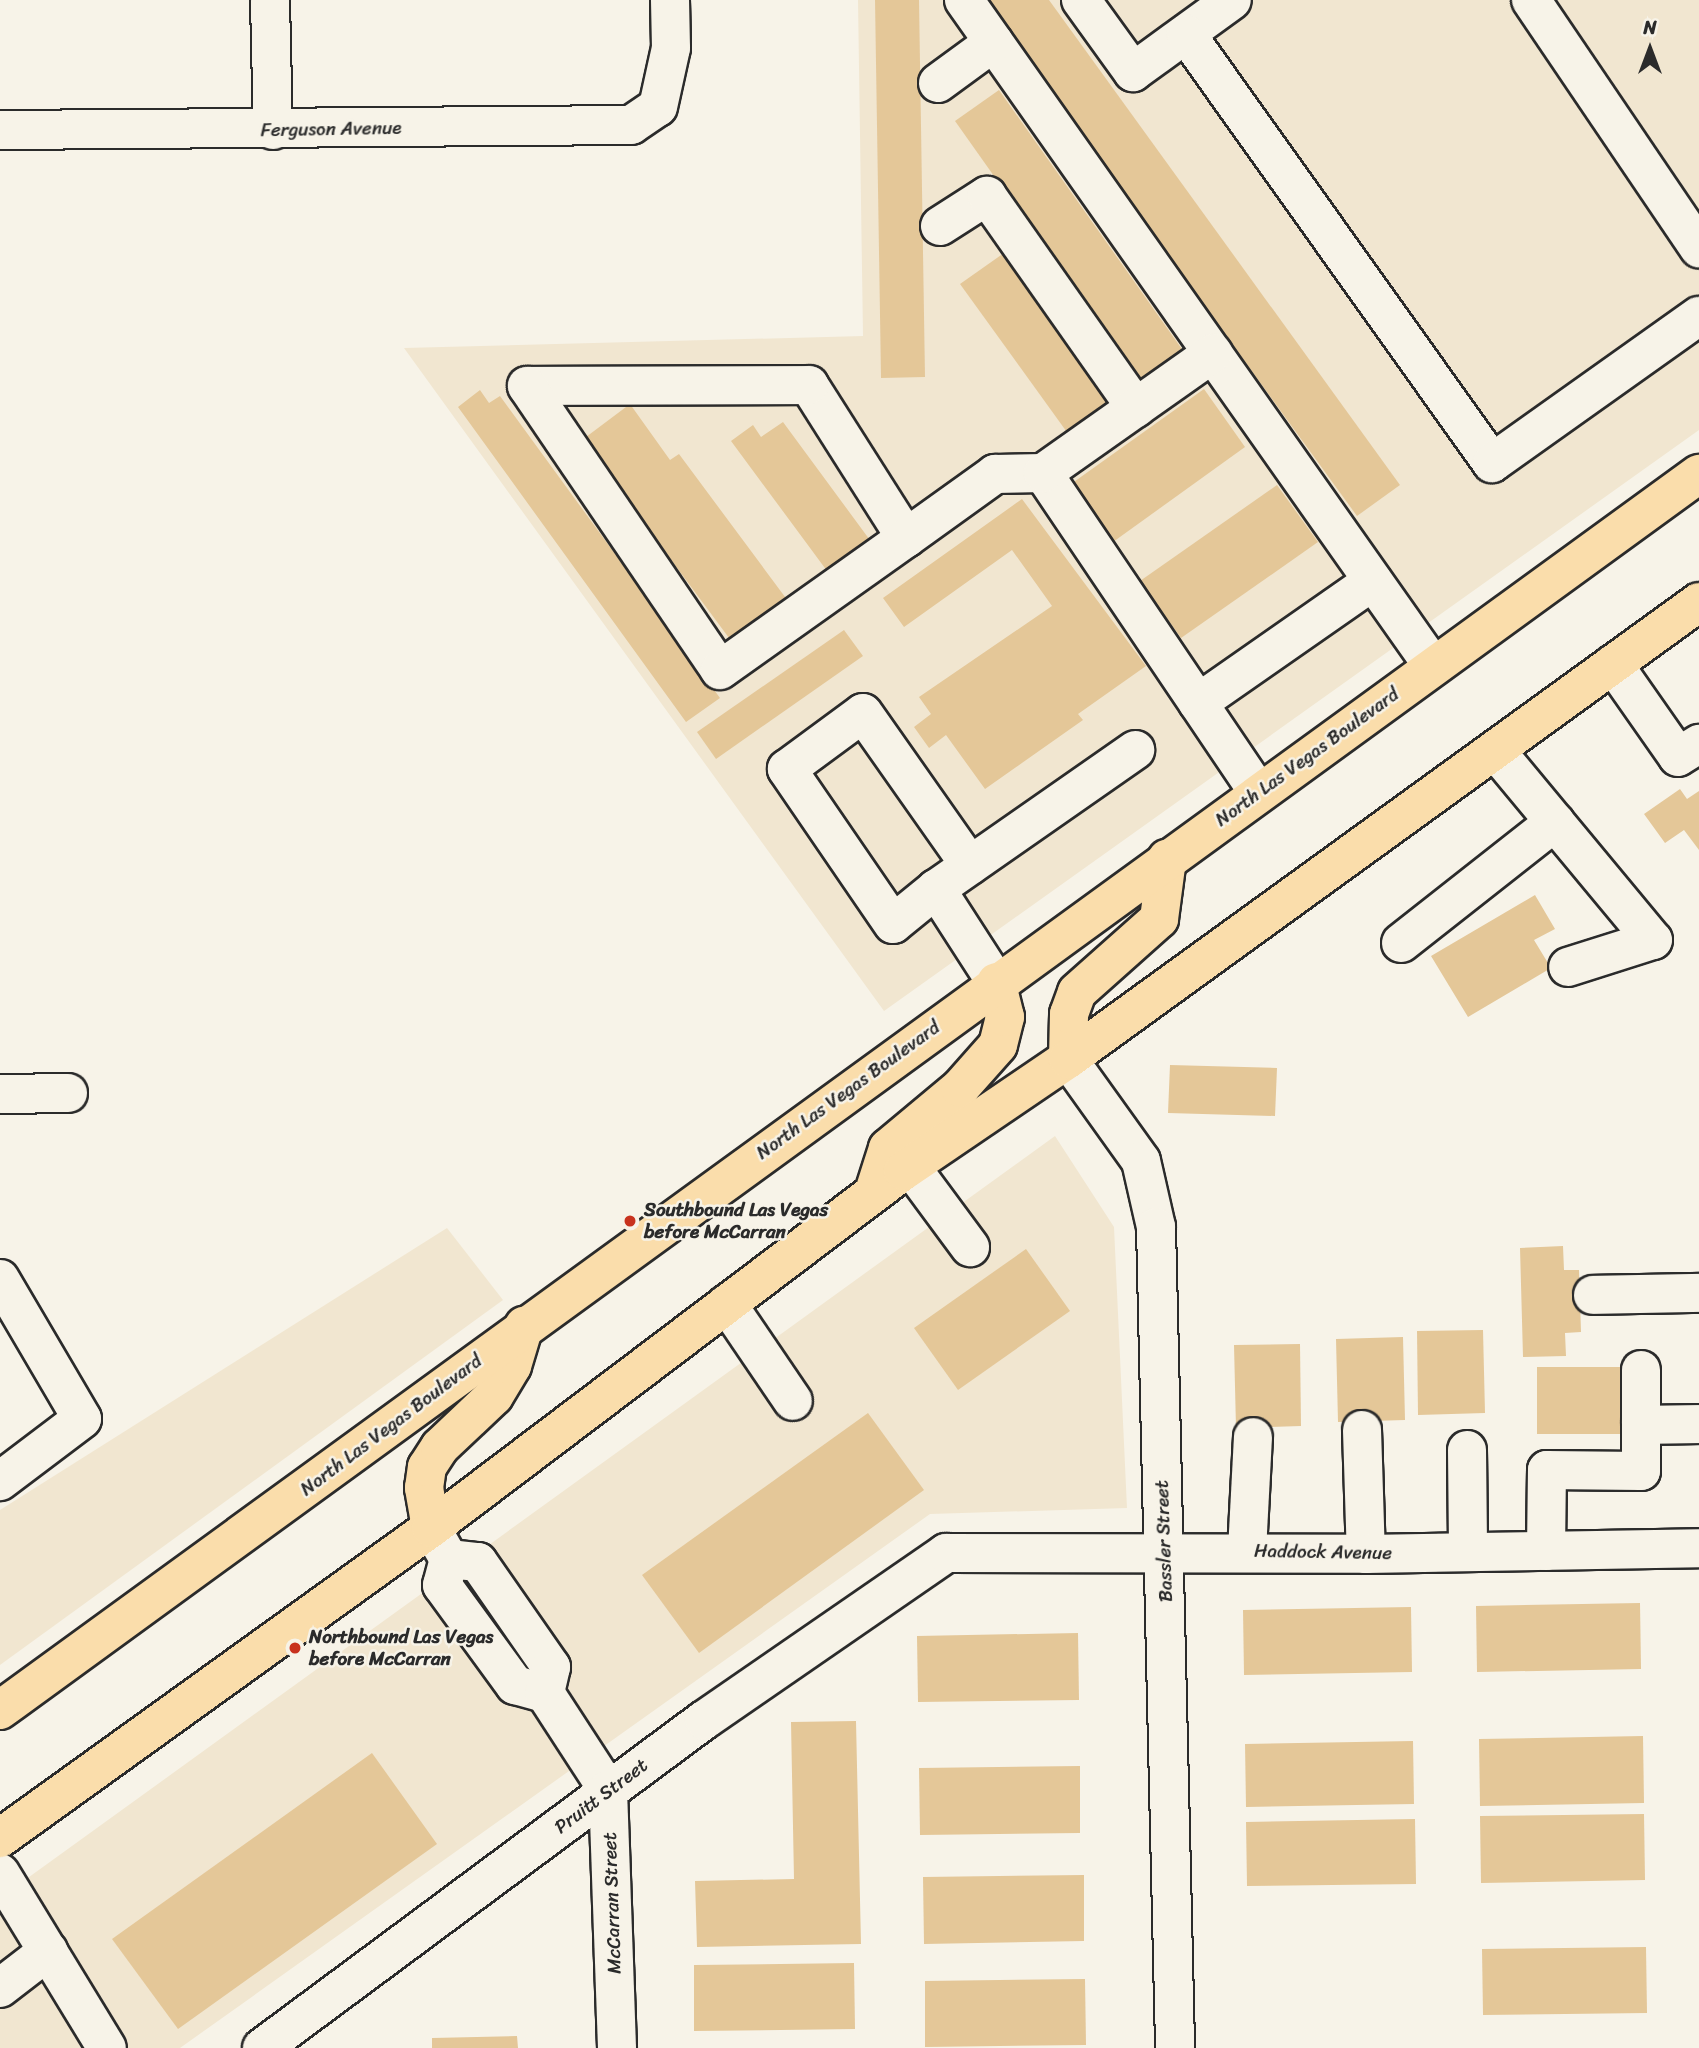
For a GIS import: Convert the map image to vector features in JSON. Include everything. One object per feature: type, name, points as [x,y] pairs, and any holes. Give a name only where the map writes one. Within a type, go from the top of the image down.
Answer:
[{"type":"main road","name":"North Las Vegas Boulevard","points":[[0,1710],[996,982],[1699,474]]},
{"type":"main road","points":[[0,1838],[440,1543],[727,1304],[874,1192],[1068,1059],[1699,602]]},
{"type":"main road","points":[[1068,1059],[1069,1014],[1077,992],[1159,919],[1167,859]]},
{"type":"main road","points":[[874,1192],[888,1148],[960,1087],[998,1045],[1005,1017],[996,982]]},
{"type":"main road","points":[[440,1543],[424,1488],[427,1467],[440,1447],[494,1396],[512,1366],[524,1326]]},
{"type":"street","points":[[270,0],[273,130]]},
{"type":"street","name":"Ferguson Avenue","points":[[0,130],[273,130],[631,125],[657,107],[671,48],[670,0]]},
{"type":"street","points":[[964,0],[1433,666]]},
{"type":"street","points":[[1081,0],[1133,72],[1232,0]]},
{"type":"street","points":[[1531,0],[1699,248]]},
{"type":"street","points":[[1186,34],[1492,463],[1699,316]]},
{"type":"street","points":[[938,83],[994,42]]},
{"type":"street","points":[[940,226],[987,196],[1136,408]]},
{"type":"street","points":[[906,538],[809,385],[527,386],[720,670],[906,538],[995,474],[1044,473],[1213,353]]},
{"type":"street","points":[[1044,473],[1258,792]]},
{"type":"street","points":[[1198,703],[1373,581]]},
{"type":"street","points":[[1614,664],[1678,757],[1699,744]]},
{"type":"street","points":[[970,865],[863,713],[787,769],[893,924],[936,889],[1135,750]]},
{"type":"street","points":[[1495,750],[1653,940],[1568,967]]},
{"type":"street","points":[[1401,943],[1555,822]]},
{"type":"street","points":[[936,889],[996,982]]},
{"type":"street","name":"Bassler Street","points":[[1068,1059],[1141,1161],[1156,1227],[1175,2048]]},
{"type":"street","points":[[0,1094],[68,1093]]},
{"type":"street","points":[[910,1166],[970,1247]]},
{"type":"street","points":[[0,1279],[82,1419],[0,1481]]},
{"type":"street","points":[[1593,1295],[1699,1293]]},
{"type":"street","points":[[727,1304],[793,1401]]},
{"type":"street","points":[[1546,1551],[1547,1471],[1641,1471],[1641,1370]]},
{"type":"street","points":[[1641,1425],[1699,1424]]},
{"type":"street","points":[[1362,1430],[1366,1554]]},
{"type":"street","points":[[1247,1551],[1253,1437]]},
{"type":"street","points":[[1467,1450],[1468,1552]]},
{"type":"street","points":[[440,1543],[478,1562],[551,1668],[545,1693],[608,1790]]},
{"type":"street","name":"Haddock Avenue","points":[[946,1553],[1247,1551],[1366,1554],[1699,1548]]},
{"type":"street","name":"Pruitt Street","points":[[262,2048],[608,1790],[946,1553]]},
{"type":"street","name":"McCarran Street","points":[[608,1790],[617,2048]]},
{"type":"street","points":[[0,1873],[107,2048]]},
{"type":"street","points":[[0,1988],[48,1951]]},
{"type":"shaded area","points":[[858,0],[1699,0],[1699,430],[884,1011],[404,348],[863,336]]},
{"type":"shaded area","points":[[1055,1136],[1114,1227],[1127,1508],[930,1514],[180,2048],[0,2048],[0,1898]]},
{"type":"shaded area","points":[[447,1228],[503,1300],[0,1665],[0,1510]]},
{"type":"building","points":[[875,0],[919,0],[925,377],[881,378]]},
{"type":"building","points":[[982,0],[1049,0],[1400,485],[1357,516]]},
{"type":"building","points":[[999,90],[1184,352],[1140,382],[955,121]]},
{"type":"building","points":[[1004,253],[1112,404],[1069,435],[960,284]]},
{"type":"building","points":[[1204,389],[1245,447],[1113,542],[1071,484]]},
{"type":"building","points":[[480,390],[489,403],[500,396],[720,698],[686,722],[458,407]]},
{"type":"building","points":[[630,404],[670,460],[679,454],[791,605],[735,646],[582,440]]},
{"type":"building","points":[[783,422],[875,547],[833,579],[731,441],[753,425],[761,437]]},
{"type":"building","points":[[1277,485],[1318,542],[1181,638],[1140,581]]},
{"type":"building","points":[[1022,499],[1146,666],[1078,714],[1083,720],[985,789],[946,735],[929,748],[914,727],[931,714],[919,697],[1052,606],[1012,550],[904,627],[883,598]]},
{"type":"building","points":[[844,630],[863,656],[716,759],[697,732]]},
{"type":"building","points":[[1680,789],[1687,799],[1699,791],[1699,850],[1684,830],[1665,843],[1644,814]]},
{"type":"building","points":[[1535,895],[1555,929],[1534,940],[1551,968],[1468,1017],[1431,956]]},
{"type":"building","points":[[1170,1065],[1277,1068],[1275,1116],[1168,1113]]},
{"type":"building","points":[[1563,1246],[1564,1270],[1579,1270],[1581,1332],[1565,1333],[1566,1356],[1523,1357],[1520,1248]]},
{"type":"building","points":[[1026,1249],[1070,1311],[958,1390],[914,1328]]},
{"type":"building","points":[[1483,1330],[1485,1413],[1418,1415],[1417,1331]]},
{"type":"building","points":[[1403,1337],[1405,1420],[1338,1422],[1336,1339]]},
{"type":"building","points":[[1300,1344],[1301,1426],[1236,1428],[1234,1345]]},
{"type":"building","points":[[1537,1367],[1621,1367],[1621,1434],[1537,1434]]},
{"type":"building","points":[[868,1413],[924,1490],[699,1653],[642,1575]]},
{"type":"building","points":[[1640,1603],[1641,1669],[1477,1672],[1476,1606]]},
{"type":"building","points":[[1411,1607],[1412,1672],[1244,1675],[1243,1610]]},
{"type":"building","points":[[1078,1633],[1079,1700],[918,1702],[917,1636]]},
{"type":"building","points":[[856,1721],[861,1944],[697,1947],[695,1881],[794,1879],[791,1722]]},
{"type":"building","points":[[1643,1736],[1644,1803],[1480,1806],[1479,1739]]},
{"type":"building","points":[[1413,1741],[1414,1804],[1246,1807],[1245,1744]]},
{"type":"building","points":[[372,1753],[437,1844],[178,2029],[112,1939]]},
{"type":"building","points":[[1080,1766],[1080,1833],[920,1835],[919,1768]]},
{"type":"building","points":[[1644,1814],[1645,1880],[1481,1883],[1480,1816]]},
{"type":"building","points":[[1415,1819],[1416,1884],[1247,1886],[1246,1822]]},
{"type":"building","points":[[1084,1875],[1084,1941],[924,1944],[923,1877]]},
{"type":"building","points":[[1646,1947],[1647,2013],[1483,2015],[1482,1949]]},
{"type":"building","points":[[854,1963],[855,2029],[694,2031],[694,1965]]},
{"type":"building","points":[[1085,1979],[1086,2045],[925,2047],[925,1981]]},
{"type":"building","points":[[517,2036],[518,2048],[432,2048],[432,2038]]},
{"type":"place","name":"Southbound Las Vegas before McCarran","points":[[630,1221]]},
{"type":"place","name":"Northbound Las Vegas before McCarran","points":[[295,1648]]}]
